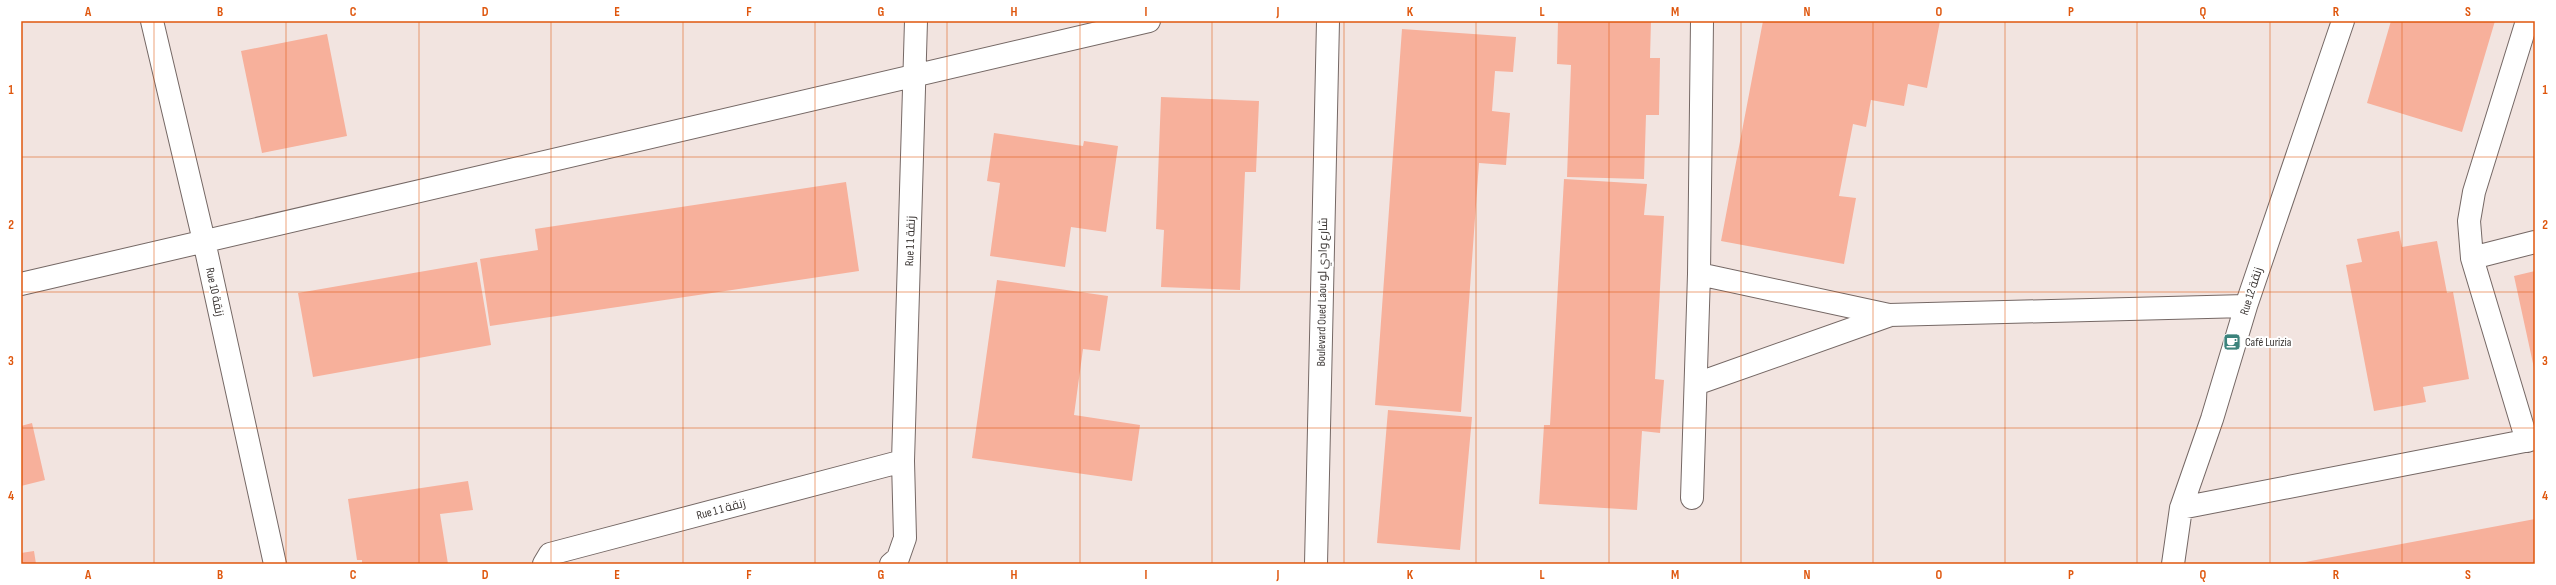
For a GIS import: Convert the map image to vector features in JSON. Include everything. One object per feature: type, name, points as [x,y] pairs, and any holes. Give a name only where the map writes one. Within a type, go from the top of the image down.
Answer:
[{"type":"street","name":"Rue 10 زنقة","points":[[152,21],[204,241],[275,564]]},
{"type":"street","name":"Rue 1 زنقة 1","points":[[891,564],[898,558],[905,538],[903,461],[916,21]]},
{"type":"street","points":[[21,284],[1149,21]]},
{"type":"street","name":"Boulevard Oued Laou شارع وادي لو","points":[[1316,564],[1328,21]]},
{"type":"street","points":[[1692,498],[1699,274],[1702,21]]},
{"type":"street","name":"Rue 12 زنقة","points":[[2173,564],[2181,508],[2212,419],[2246,306],[2344,21]]},
{"type":"street","points":[[2181,508],[2531,440],[2472,258],[2469,221],[2474,192],[2527,21]]},
{"type":"street","points":[[2472,258],[2535,242]]},
{"type":"street","points":[[1699,274],[1889,315],[2246,306]]},
{"type":"street","points":[[1696,384],[1889,315]]},
{"type":"street","name":"Rue 1 زنقة 1","points":[[544,564],[550,554],[903,461]]},
{"type":"building","points":[[1558,21],[1651,21],[1650,58],[1660,58],[1659,115],[1646,115],[1644,179],[1567,177],[1571,65],[1557,64]]},
{"type":"building","points":[[1763,21],[1940,21],[1927,88],[1908,84],[1904,106],[1871,100],[1866,127],[1853,124],[1839,196],[1856,198],[1844,264],[1721,241]]},
{"type":"building","points":[[2391,21],[2495,21],[2462,132],[2367,103]]},
{"type":"building","points":[[1402,29],[1516,37],[1513,72],[1495,71],[1492,111],[1510,113],[1506,165],[1479,163],[1461,412],[1375,405]]},
{"type":"building","points":[[327,34],[347,136],[262,153],[241,51]]},
{"type":"building","points":[[1161,97],[1259,101],[1256,172],[1245,172],[1240,290],[1161,287],[1164,230],[1156,229]]},
{"type":"building","points":[[994,133],[1083,146],[1084,141],[1118,146],[1106,232],[1071,227],[1065,267],[990,256],[1000,183],[987,181]]},
{"type":"building","points":[[1564,179],[1647,184],[1644,215],[1664,216],[1655,379],[1664,380],[1660,433],[1642,431],[1637,510],[1539,504],[1544,425],[1550,425]]},
{"type":"building","points":[[846,182],[859,271],[490,326],[480,259],[538,250],[535,229]]},
{"type":"building","points":[[2399,231],[2402,247],[2437,241],[2447,293],[2453,292],[2469,379],[2423,387],[2426,402],[2374,411],[2346,265],[2362,262],[2357,239]]},
{"type":"building","points":[[477,262],[491,345],[313,377],[298,293]]},
{"type":"building","points":[[2535,271],[2535,368],[2534,368],[2514,276]]},
{"type":"building","points":[[997,280],[1108,296],[1100,351],[1083,349],[1074,415],[1140,425],[1132,481],[972,458]]},
{"type":"building","points":[[1388,410],[1472,417],[1460,550],[1377,543]]},
{"type":"building","points":[[32,423],[45,480],[21,486],[21,426]]},
{"type":"building","points":[[468,481],[473,510],[440,514],[448,564],[362,564],[362,560],[357,560],[348,499]]},
{"type":"building","points":[[2535,519],[2535,564],[2300,564],[2300,563]]},
{"type":"building","points":[[34,551],[36,564],[21,564],[21,553]]},
{"type":"place","name":"Café Lurizia","points":[[2232,342]]}]
